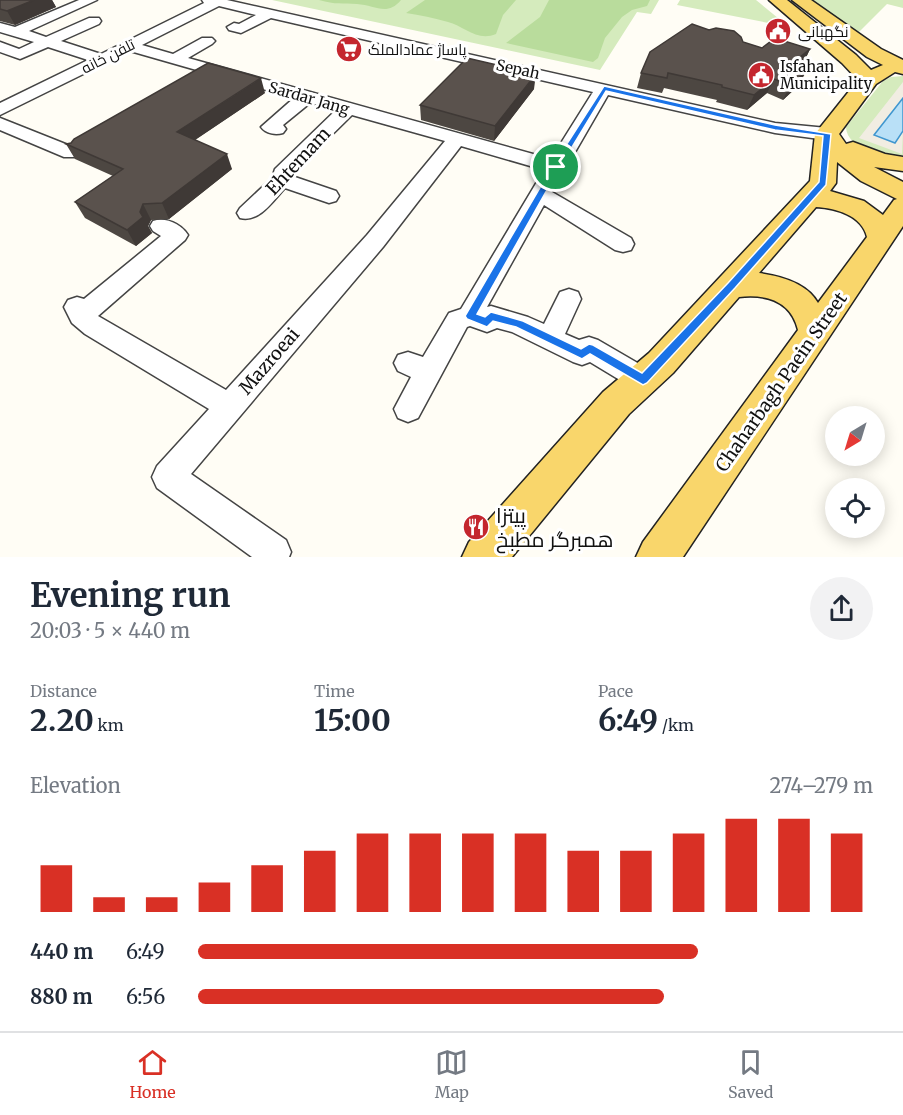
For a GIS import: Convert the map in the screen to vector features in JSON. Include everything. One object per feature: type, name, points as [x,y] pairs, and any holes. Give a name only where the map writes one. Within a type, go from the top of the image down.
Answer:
[{"type":"main road","points":[[793,3],[903,69]]},
{"type":"main road","points":[[793,3],[869,80]]},
{"type":"main road","points":[[484,557],[616,403],[643,380],[732,286],[823,183],[832,128],[869,80],[879,73],[903,69]]},
{"type":"main road","points":[[832,128],[836,135],[854,150],[880,161],[903,164]]},
{"type":"main road","points":[[832,128],[836,150],[866,173],[903,192]]},
{"type":"main road","points":[[808,199],[826,198],[858,209],[876,224],[886,242]]},
{"type":"main road","name":"Chaharbagh Paein Street","points":[[658,557],[815,334],[886,242],[903,206]]},
{"type":"main road","points":[[732,286],[762,283],[793,295],[804,305],[813,320],[815,334]]},
{"type":"street","points":[[16,32],[90,0]]},
{"type":"street","name":"Sepah","points":[[213,1],[775,128],[832,128]]},
{"type":"street","name":"تلفن خانه","points":[[0,110],[213,1]]},
{"type":"street","points":[[234,27],[241,29],[268,14]]},
{"type":"street","points":[[0,47],[20,54],[94,21]]},
{"type":"street","points":[[0,27],[102,59]]},
{"type":"street","points":[[174,60],[207,41]]},
{"type":"street","name":"Sardar Jang","points":[[128,46],[556,167]]},
{"type":"street","points":[[470,316],[604,88]]},
{"type":"street","points":[[277,129],[270,127],[306,98]]},
{"type":"street","name":"Ehtemam","points":[[248,213],[282,180],[282,173],[348,109]]},
{"type":"street","points":[[0,123],[71,153]]},
{"type":"street","name":"Mazroeai","points":[[271,557],[274,552],[168,477],[375,242],[456,140]]},
{"type":"street","points":[[282,180],[329,196]]},
{"type":"street","points":[[540,194],[623,244]]},
{"type":"street","points":[[160,226],[177,235],[79,311],[94,327],[229,406]]},
{"type":"street","points":[[550,339],[569,299]]},
{"type":"street","points":[[408,409],[418,368],[458,320],[470,316],[487,322],[491,316],[519,324],[582,354],[589,348],[643,380]]},
{"type":"green space","points":[[272,0],[659,0],[651,14],[637,12],[600,70]]},
{"type":"green space","points":[[319,0],[401,0],[391,8],[380,9]]},
{"type":"green space","points":[[425,0],[516,0],[503,15],[496,34],[483,36],[448,22],[406,13]]},
{"type":"green space","points":[[549,0],[650,0],[647,6],[632,10],[622,17],[605,38],[598,58],[593,62],[506,43],[540,17]]},
{"type":"green space","points":[[680,0],[756,0],[789,27],[677,5]]},
{"type":"green space","points":[[812,0],[903,0],[903,8],[887,4],[858,33]]},
{"type":"green space","points":[[903,76],[903,159],[877,154],[860,147],[848,135],[846,127],[883,81],[891,77]]},
{"type":"shaded area","points":[[903,82],[903,98],[874,135],[895,143],[903,131],[902,154],[859,138]]},
{"type":"water","points":[[903,98],[903,131],[895,143],[874,135]]},
{"type":"building","points":[[0,0],[34,0],[7,11],[0,9]]},
{"type":"building","points":[[692,24],[709,30],[716,28],[734,31],[743,42],[762,48],[775,38],[810,49],[789,66],[806,72],[790,85],[774,79],[754,95],[668,73],[667,78],[641,73],[650,52]]},
{"type":"building","points":[[467,58],[536,74],[495,126],[420,105]]},
{"type":"building","points":[[208,63],[261,78],[177,132],[227,154],[162,203],[143,204],[140,212],[143,217],[127,230],[75,202],[123,169],[66,144]]},
{"type":"place","name":"نگهبانی","points":[[778,31]]},
{"type":"place","name":"پاساژ عمادالملک","points":[[349,49]]},
{"type":"place","name":"Isfahan Municipality","points":[[761,75]]},
{"type":"place","name":"پیتزا همبرگر مطبخ","points":[[476,527]]},
{"type":"route","points":[[604,88],[775,128],[827,134],[823,183],[732,286],[643,380],[589,348],[582,354],[519,324],[491,316],[487,322],[470,316],[556,167],[604,88]]}]
